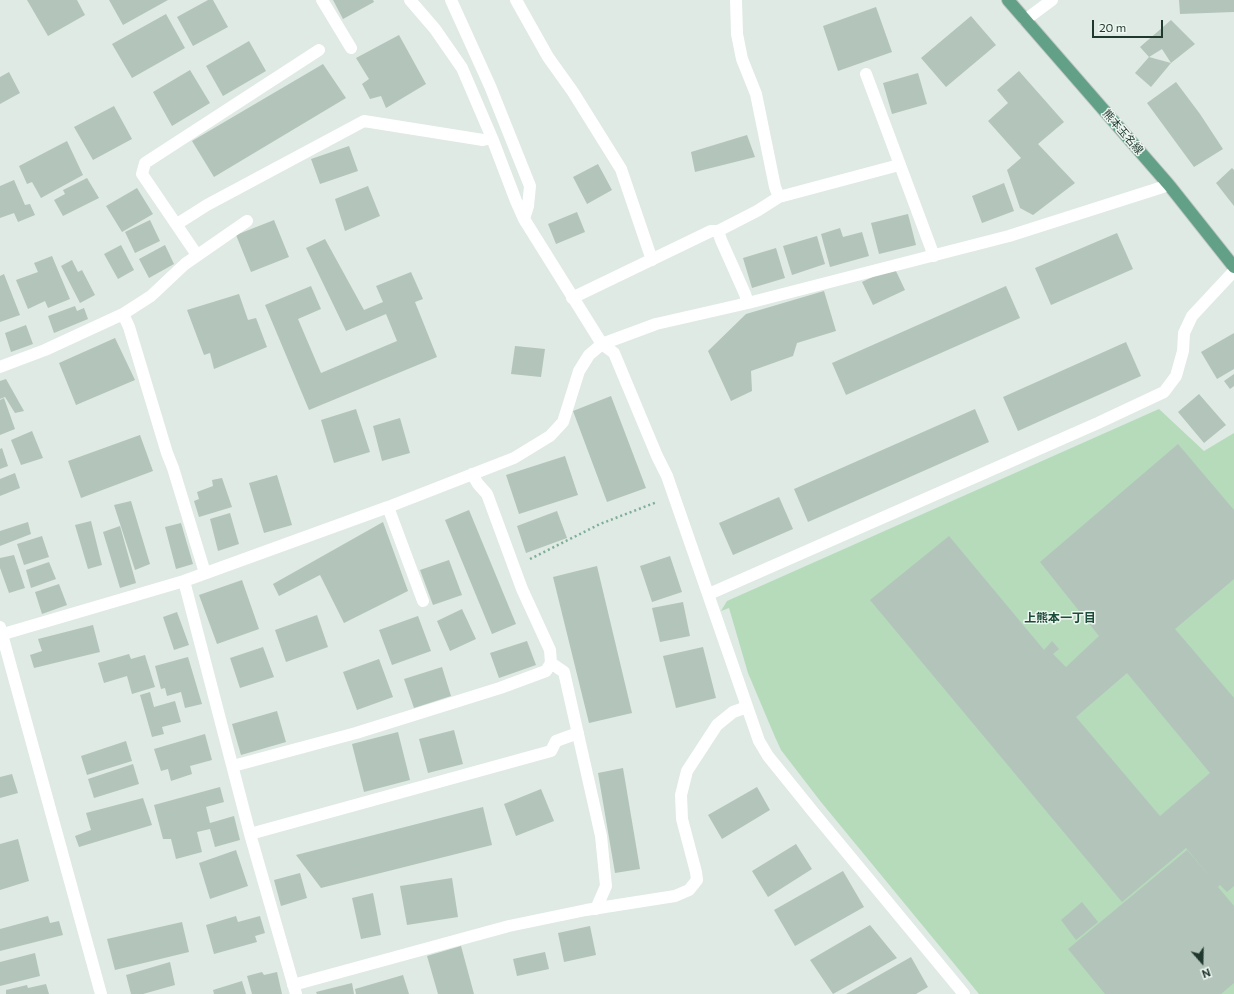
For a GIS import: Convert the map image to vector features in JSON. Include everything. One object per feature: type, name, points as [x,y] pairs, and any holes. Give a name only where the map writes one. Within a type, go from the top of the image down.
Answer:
[{"type":"main road","name":"熊本玉名線","points":[[1008,0],[1169,185],[1234,266]]},
{"type":"street","points":[[322,0],[350,48]]},
{"type":"street","points":[[410,0],[435,29],[462,68],[524,219],[602,344],[614,353],[657,456],[667,476],[747,707],[760,741],[768,756],[964,994]]},
{"type":"street","points":[[451,0],[490,86],[530,186],[528,206],[524,219]]},
{"type":"street","points":[[516,0],[548,57],[573,92],[621,169],[652,260]]},
{"type":"street","points":[[736,0],[737,34],[742,59],[756,94],[775,187],[779,197]]},
{"type":"street","points":[[1025,20],[1052,0]]},
{"type":"street","points":[[197,255],[142,174],[145,163],[319,50]]},
{"type":"street","points":[[866,74],[934,256]]},
{"type":"street","points":[[177,224],[207,205],[364,121],[483,140],[492,138]]},
{"type":"street","points":[[572,298],[712,231],[718,231],[757,212],[779,197],[899,164]]},
{"type":"street","points":[[101,994],[1,632],[184,581],[514,458],[550,436],[563,422],[579,371],[589,355],[602,344],[656,324],[748,303],[1009,236],[1169,185]]},
{"type":"street","points":[[0,367],[45,350],[123,314],[151,296],[185,264],[197,255],[247,221]]},
{"type":"street","points":[[718,231],[748,303]]},
{"type":"street","points":[[709,594],[1164,392],[1176,376],[1183,351],[1184,333],[1192,316],[1234,271]]},
{"type":"street","points":[[123,314],[205,572]]},
{"type":"street","points":[[233,766],[356,733],[500,688],[546,671],[551,663],[550,650],[522,589],[487,494],[472,474]]},
{"type":"street","points":[[388,506],[423,601]]},
{"type":"street","points":[[184,581],[250,834],[295,990],[509,926],[674,896],[689,890],[697,880],[682,819],[681,795],[686,771],[717,725],[733,712],[747,707]]},
{"type":"street","points":[[551,663],[564,672],[601,836],[606,886],[596,909]]},
{"type":"street","points":[[250,834],[551,751],[556,741],[578,733]]},
{"type":"path","points":[[514,567],[600,524],[674,495]]},
{"type":"green space","points":[[1159,409],[1204,451],[1234,433],[1234,994],[979,994],[821,802],[781,750],[748,673],[729,608],[721,611],[727,601]]},
{"type":"building","points":[[27,0],[77,0],[85,15],[48,36]]},
{"type":"building","points":[[109,0],[168,0],[123,25]]},
{"type":"building","points":[[208,0],[213,0],[228,27],[193,46],[177,17]]},
{"type":"building","points":[[333,0],[373,0],[374,2],[343,19]]},
{"type":"building","points":[[1179,0],[1234,0],[1234,12],[1180,14]]},
{"type":"building","points":[[876,7],[892,52],[838,71],[823,26]]},
{"type":"building","points":[[166,14],[185,48],[132,78],[112,44]]},
{"type":"building","points":[[971,16],[996,45],[946,87],[921,58]]},
{"type":"building","points":[[1171,20],[1195,44],[1171,63],[1162,49],[1149,57],[1140,47]]},
{"type":"building","points":[[399,35],[426,84],[386,108],[381,96],[370,99],[362,84],[369,79],[356,58]]},
{"type":"building","points":[[249,41],[266,71],[223,96],[206,66]]},
{"type":"building","points":[[1149,57],[1171,63],[1151,87],[1135,73]]},
{"type":"building","points":[[323,64],[346,98],[214,177],[192,141]]},
{"type":"building","points":[[190,70],[210,103],[172,126],[153,92]]},
{"type":"building","points":[[1019,71],[1064,122],[1038,144],[1075,183],[1033,215],[1020,208],[1007,170],[1021,158],[988,121],[1008,103],[997,90]]},
{"type":"building","points":[[9,72],[20,93],[0,104],[0,77]]},
{"type":"building","points":[[918,73],[927,104],[892,114],[883,83]]},
{"type":"building","points":[[1176,82],[1200,114],[1223,149],[1194,167],[1147,103]]},
{"type":"building","points":[[114,106],[132,139],[93,160],[74,127]]},
{"type":"building","points":[[747,135],[755,157],[695,172],[691,152]]},
{"type":"building","points":[[67,141],[83,175],[41,198],[32,182],[27,184],[19,166]]},
{"type":"building","points":[[349,146],[358,171],[320,184],[311,159]]},
{"type":"building","points":[[598,164],[612,190],[587,204],[573,177]]},
{"type":"building","points":[[1232,168],[1234,170],[1234,206],[1216,183]]},
{"type":"building","points":[[87,178],[99,198],[63,216],[54,200],[65,194],[63,190]]},
{"type":"building","points":[[14,180],[25,205],[30,204],[35,215],[18,222],[14,213],[0,218],[0,186]]},
{"type":"building","points":[[1004,183],[1014,211],[982,223],[972,196]]},
{"type":"building","points":[[368,186],[380,216],[345,231],[335,199]]},
{"type":"building","points":[[137,188],[153,214],[122,232],[106,206]]},
{"type":"building","points":[[577,212],[585,232],[556,244],[548,224]]},
{"type":"building","points":[[908,214],[916,245],[879,254],[871,223]]},
{"type":"building","points":[[150,220],[160,241],[135,253],[125,232]]},
{"type":"building","points":[[274,220],[289,257],[251,272],[236,235]]},
{"type":"building","points":[[840,228],[843,237],[862,232],[869,256],[830,267],[821,234]]},
{"type":"building","points":[[1117,233],[1133,269],[1051,305],[1035,268]]},
{"type":"building","points":[[817,236],[825,264],[792,275],[783,246]]},
{"type":"building","points":[[325,239],[364,310],[383,302],[376,286],[411,272],[423,299],[415,302],[437,357],[309,410],[265,305],[311,286],[321,309],[298,319],[321,373],[397,341],[386,314],[346,331],[306,248]]},
{"type":"building","points":[[121,245],[134,270],[118,279],[104,254]]},
{"type":"building","points":[[165,245],[174,264],[149,278],[139,259]]},
{"type":"building","points":[[776,248],[785,278],[752,288],[743,258]]},
{"type":"building","points":[[52,256],[70,299],[48,308],[45,301],[28,309],[16,280],[38,272],[34,263]]},
{"type":"building","points":[[72,260],[78,272],[82,270],[95,295],[80,303],[61,266]]},
{"type":"building","points":[[894,267],[905,290],[873,305],[862,282]]},
{"type":"building","points":[[4,274],[20,315],[0,322],[0,276]]},
{"type":"building","points":[[1006,286],[1020,318],[846,395],[832,363]]},
{"type":"building","points":[[824,291],[836,331],[797,343],[793,356],[751,371],[752,391],[731,401],[708,351],[746,314]]},
{"type":"building","points":[[239,294],[248,320],[256,318],[267,347],[214,369],[210,353],[204,355],[187,310]]},
{"type":"building","points":[[75,306],[77,311],[84,308],[88,319],[54,333],[48,316]]},
{"type":"building","points":[[26,325],[33,344],[11,352],[5,333]]},
{"type":"building","points":[[1234,333],[1234,369],[1217,379],[1201,352]]},
{"type":"building","points":[[115,338],[135,380],[76,405],[59,363]]},
{"type":"building","points":[[1126,342],[1141,376],[1018,431],[1003,397]]},
{"type":"building","points":[[515,346],[545,349],[541,377],[511,374]]},
{"type":"building","points":[[1234,374],[1234,386],[1230,389],[1224,381]]},
{"type":"building","points":[[6,379],[24,411],[15,413],[5,397],[0,399],[0,381]]},
{"type":"building","points":[[1199,394],[1226,425],[1204,443],[1178,412]]},
{"type":"building","points":[[611,396],[646,488],[607,502],[573,411]]},
{"type":"building","points":[[4,398],[15,429],[0,435],[0,400]]},
{"type":"building","points":[[356,409],[370,452],[334,463],[321,420]]},
{"type":"building","points":[[975,409],[989,442],[808,522],[794,489]]},
{"type":"building","points":[[400,418],[410,453],[382,461],[373,426]]},
{"type":"building","points":[[32,431],[43,458],[21,465],[11,440]]},
{"type":"building","points":[[140,435],[153,471],[81,498],[68,461]]},
{"type":"building","points":[[1178,444],[1234,510],[1234,579],[1175,629],[1234,698],[1234,886],[1227,892],[1220,885],[1218,887],[1234,906],[1234,983],[1221,994],[1105,994],[1068,949],[1187,850],[1212,879],[1186,848],[1122,902],[870,600],[949,536],[1044,650],[1052,641],[1059,649],[1053,654],[1066,667],[1099,636],[1040,562]],"holes":[[[1127,673],[1210,773],[1160,816],[1076,717]]]},
{"type":"building","points":[[2,448],[8,466],[0,469],[0,449]]},
{"type":"building","points":[[565,456],[578,495],[519,514],[506,475]]},
{"type":"building","points":[[15,473],[20,488],[0,496],[0,479]]},
{"type":"building","points":[[277,475],[292,525],[264,533],[249,483]]},
{"type":"building","points":[[222,478],[232,507],[199,517],[194,501],[199,499],[197,492],[213,486],[212,480]]},
{"type":"building","points":[[779,497],[793,529],[733,555],[719,523]]},
{"type":"building","points":[[131,501],[150,564],[135,570],[114,505]]},
{"type":"building","points":[[469,510],[516,624],[492,634],[445,520]]},
{"type":"building","points":[[557,511],[567,538],[526,553],[517,526]]},
{"type":"building","points":[[230,513],[239,544],[218,551],[210,519]]},
{"type":"building","points":[[91,521],[102,565],[88,569],[75,525]]},
{"type":"building","points":[[28,522],[31,534],[0,546],[0,531]]},
{"type":"building","points":[[383,522],[408,591],[344,623],[320,575],[279,596],[273,584]]},
{"type":"building","points":[[181,523],[193,564],[176,569],[165,527]]},
{"type":"building","points":[[120,526],[136,583],[120,588],[103,532]]},
{"type":"building","points":[[42,536],[49,557],[24,565],[17,544]]},
{"type":"building","points":[[14,555],[25,588],[9,593],[0,568],[0,558]]},
{"type":"building","points":[[670,556],[682,592],[652,602],[640,566]]},
{"type":"building","points":[[449,560],[462,595],[433,605],[420,570]]},
{"type":"building","points":[[49,562],[56,579],[31,588],[26,570]]},
{"type":"building","points":[[597,566],[632,713],[589,723],[553,577]]},
{"type":"building","points":[[242,580],[259,629],[217,644],[199,595]]},
{"type":"building","points":[[59,584],[67,605],[42,614],[35,592]]},
{"type":"building","points":[[683,602],[690,636],[660,642],[652,608]]},
{"type":"building","points":[[462,609],[476,639],[450,651],[437,621]]},
{"type":"building","points":[[177,612],[189,645],[174,650],[163,617]]},
{"type":"building","points":[[317,615],[328,647],[286,662],[275,630]]},
{"type":"building","points":[[418,616],[431,651],[392,665],[379,630]]},
{"type":"building","points":[[93,625],[100,652],[34,668],[30,655],[42,651],[38,639]]},
{"type":"building","points":[[527,641],[536,665],[499,678],[490,653]]},
{"type":"building","points":[[263,647],[274,677],[240,688],[230,658]]},
{"type":"building","points":[[703,647],[716,698],[676,708],[663,656]]},
{"type":"building","points":[[129,654],[131,659],[145,655],[155,687],[132,694],[127,676],[104,683],[98,663]]},
{"type":"building","points":[[188,657],[202,704],[185,708],[181,692],[167,696],[165,688],[161,689],[155,666]]},
{"type":"building","points":[[379,659],[393,697],[357,710],[343,672]]},
{"type":"building","points":[[442,667],[451,696],[414,708],[404,679]]},
{"type":"building","points":[[150,692],[154,707],[175,701],[181,722],[162,727],[164,734],[152,737],[140,695]]},
{"type":"building","points":[[277,711],[286,742],[241,755],[232,724]]},
{"type":"building","points":[[454,730],[463,764],[428,773],[419,739]]},
{"type":"building","points":[[398,732],[410,780],[364,792],[352,744]]},
{"type":"building","points":[[205,734],[212,760],[190,766],[192,774],[171,781],[168,769],[161,771],[154,749]]},
{"type":"building","points":[[126,741],[132,761],[87,775],[81,756]]},
{"type":"building","points":[[133,764],[139,784],[94,798],[88,779]]},
{"type":"building","points":[[623,768],[640,869],[615,873],[598,773]]},
{"type":"building","points":[[12,774],[18,793],[0,798],[0,777]]},
{"type":"building","points":[[220,787],[224,802],[206,807],[210,823],[234,816],[240,840],[215,847],[210,829],[197,832],[202,852],[176,859],[171,839],[163,839],[154,805]]},
{"type":"building","points":[[757,787],[770,810],[722,839],[708,815]]},
{"type":"building","points":[[541,789],[554,821],[516,836],[504,804]]},
{"type":"building","points":[[143,798],[152,825],[79,847],[75,836],[91,830],[86,813]]},
{"type":"building","points":[[483,807],[492,845],[321,888],[296,855]]},
{"type":"building","points":[[18,839],[29,881],[0,890],[0,844]]},
{"type":"building","points":[[796,844],[812,869],[768,897],[752,871]]},
{"type":"building","points":[[236,850],[248,886],[210,899],[199,863]]},
{"type":"building","points":[[843,871],[864,907],[795,946],[774,910]]},
{"type":"building","points":[[300,873],[307,898],[281,906],[274,880]]},
{"type":"building","points":[[452,878],[458,917],[407,925],[400,886]]},
{"type":"building","points":[[373,893],[381,935],[361,939],[352,898]]},
{"type":"building","points":[[1082,902],[1098,922],[1076,940],[1061,920]]},
{"type":"building","points":[[48,916],[50,923],[59,921],[63,935],[0,951],[0,929]]},
{"type":"building","points":[[236,916],[238,922],[260,916],[265,933],[255,936],[257,942],[214,954],[206,925]]},
{"type":"building","points":[[182,922],[189,952],[115,970],[107,939]]},
{"type":"building","points":[[870,925],[897,958],[833,994],[810,960]]},
{"type":"building","points":[[590,926],[596,955],[564,962],[558,933]]},
{"type":"building","points":[[461,946],[474,994],[438,994],[427,956]]},
{"type":"building","points":[[545,952],[549,969],[517,976],[513,959]]},
{"type":"building","points":[[35,953],[40,976],[0,986],[0,962]]},
{"type":"building","points":[[911,957],[928,987],[916,994],[846,994]]},
{"type":"building","points":[[170,962],[175,985],[143,994],[131,994],[126,975]]},
{"type":"building","points":[[262,972],[264,975],[277,972],[282,994],[252,994],[247,976]]},
{"type":"building","points":[[403,975],[409,994],[356,994],[355,989]]},
{"type":"building","points":[[242,981],[246,994],[214,994],[213,990]]},
{"type":"building","points":[[352,983],[354,994],[317,994],[316,992]]},
{"type":"building","points":[[46,984],[49,994],[6,994],[6,990],[27,985],[28,988]]},
{"type":"district","name":"上熊本一丁目","points":[[1060,618]]}]
